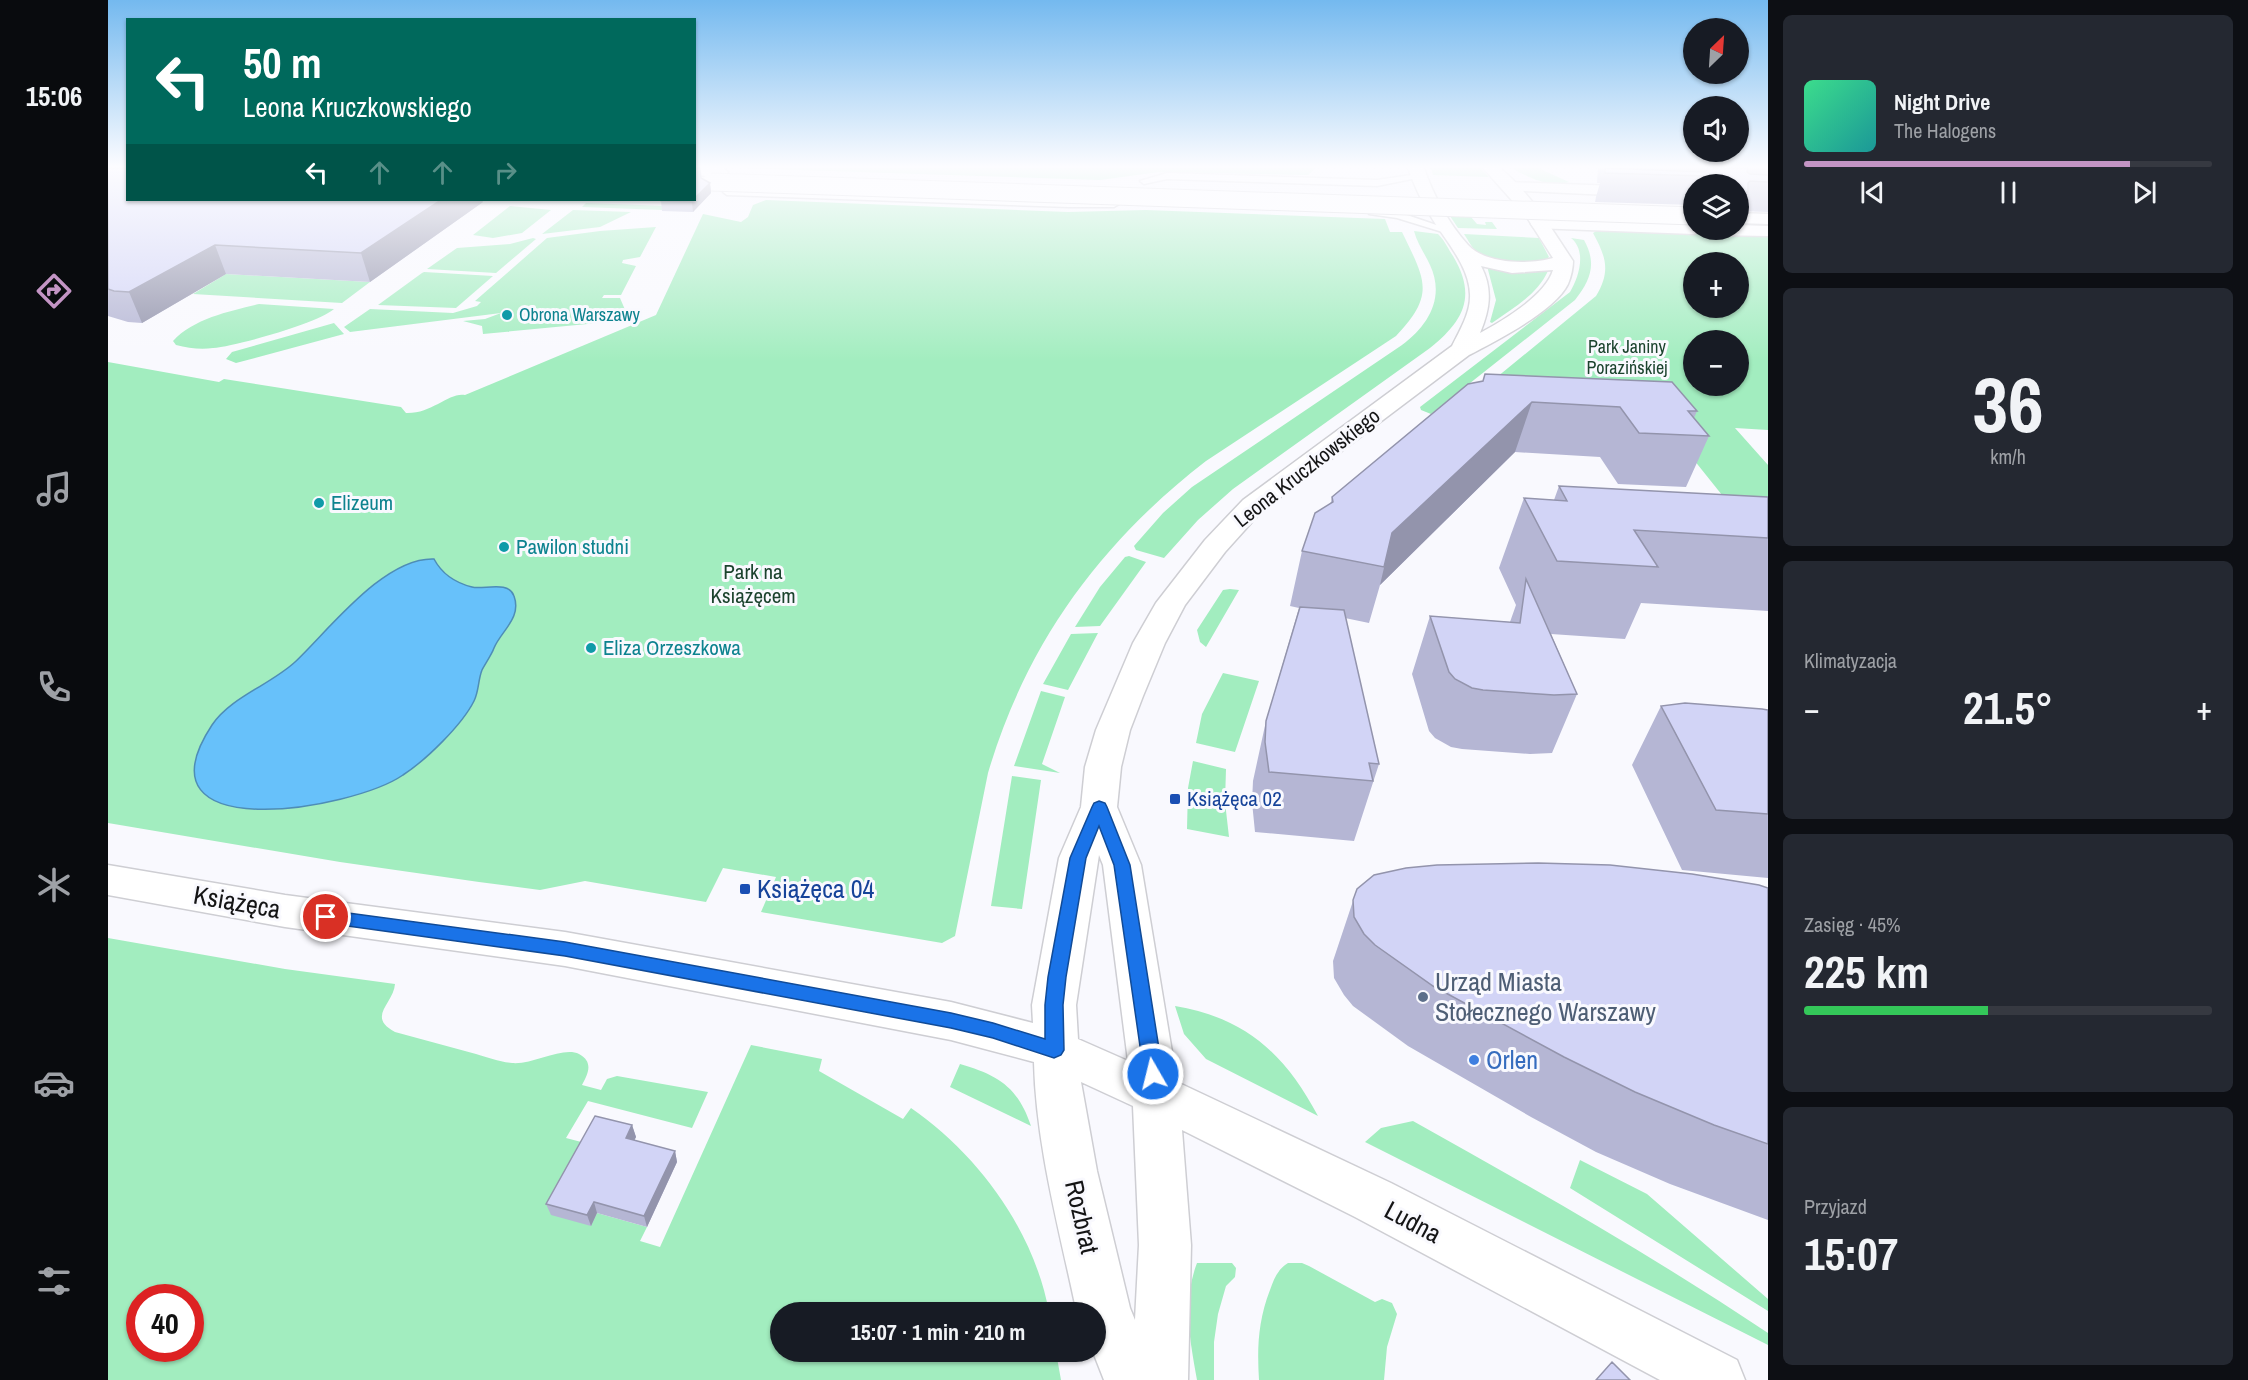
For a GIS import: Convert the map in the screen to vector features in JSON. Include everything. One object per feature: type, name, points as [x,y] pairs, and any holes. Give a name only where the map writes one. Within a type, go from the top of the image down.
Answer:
[{"type":"street","name":"Leona Kruczkowskiego","points":[[1450,232],[1463,251],[1479,282],[1480,294],[1476,317],[1461,350]]},
{"type":"street","points":[[1463,251],[1479,260],[1516,268],[1549,266],[1564,261],[1547,232]]},
{"type":"street","name":"Leona Kruczkowskiego","points":[[1054,1050],[1056,986],[1078,858],[1099,807],[1103,767],[1113,730],[1149,643],[1172,603],[1194,571],[1252,506],[1461,350],[1498,332],[1544,299],[1559,284],[1564,270],[1564,261]]},
{"type":"street","name":"Leona Kruczkowskiego","points":[[1099,807],[1122,865],[1156,1094]]},
{"type":"street","name":"Książęca","points":[[108,880],[285,911],[576,951],[951,1021],[993,1030],[1054,1050],[1106,1071]]},
{"type":"street","name":"Rozbrat","points":[[1054,1050],[1058,1096],[1072,1171],[1103,1309],[1132,1380]]},
{"type":"street","name":"Ludna","points":[[1106,1071],[1373,1200],[1717,1380]]},
{"type":"street","points":[[1156,1094],[1165,1245],[1160,1380]]},
{"type":"green space","points":[[476,232],[523,232],[493,238],[473,235]]},
{"type":"green space","points":[[589,232],[653,232],[640,257],[623,260],[622,263],[636,266],[621,295],[604,295],[602,298],[620,298],[626,312],[625,316],[598,323],[483,334],[482,326],[463,321],[485,319],[501,313],[350,332],[344,327],[370,309],[453,313],[477,306],[481,302],[475,301],[547,238]]},
{"type":"green space","name":"Park na Książęcem","points":[[694,232],[1402,232],[1421,275],[1423,286],[1422,297],[1417,309],[1396,336],[1206,461],[1133,526],[1100,562],[1072,599],[1046,639],[1023,681],[1004,726],[988,773],[955,936],[942,943],[761,912],[776,877],[723,868],[706,902],[585,881],[540,890],[340,862],[108,823],[108,362],[219,382],[224,379],[401,407],[406,413],[424,410],[453,397],[465,395],[656,315]]},
{"type":"green space","points":[[1415,232],[1438,234],[1453,256],[1464,283],[1465,296],[1459,318],[1442,338],[1233,489],[1198,520],[1164,558],[1136,550],[1134,546],[1163,513],[1192,487],[1402,345],[1420,329],[1432,310],[1436,288],[1430,265]]},
{"type":"green space","name":"Park Janiny Porazińskiej","points":[[1594,232],[1683,234],[1683,240],[1749,240],[1749,236],[1768,237],[1768,430],[1735,428],[1768,465],[1768,502],[1726,500],[1666,425],[1467,415],[1447,418],[1596,296],[1604,279],[1604,257]]},
{"type":"green space","points":[[1464,234],[1539,238],[1549,257],[1526,263],[1494,260],[1477,252]]},
{"type":"green space","points":[[1571,238],[1584,240],[1591,264],[1585,285],[1575,300],[1431,414],[1421,410],[1420,407],[1570,292],[1580,264],[1579,250]]},
{"type":"green space","points":[[536,239],[496,273],[427,269],[457,248],[510,244]]},
{"type":"green space","points":[[1487,266],[1513,271],[1548,271],[1531,294],[1492,323],[1490,322],[1496,300]]},
{"type":"green space","points":[[424,272],[493,276],[456,308],[378,305]]},
{"type":"green space","points":[[226,274],[370,282],[342,303],[193,294]]},
{"type":"green space","points":[[259,304],[334,309],[295,327],[224,346],[208,349],[194,348],[176,345],[173,341],[191,326],[202,321]]},
{"type":"green space","points":[[334,323],[344,334],[236,363],[226,359],[232,352]]},
{"type":"green space","points":[[1129,556],[1146,562],[1100,626],[1075,627],[1100,587],[1125,557]]},
{"type":"green space","points":[[1223,590],[1239,590],[1206,647],[1200,642],[1197,630]]},
{"type":"green space","points":[[1098,633],[1068,690],[1043,684],[1071,634]]},
{"type":"green space","points":[[1223,673],[1259,681],[1235,752],[1196,743],[1202,714]]},
{"type":"green space","points":[[1041,691],[1065,697],[1042,764],[1060,773],[1014,766]]},
{"type":"green space","points":[[1193,761],[1226,769],[1225,802],[1229,837],[1187,829],[1188,788]]},
{"type":"green space","points":[[1012,776],[1041,780],[1022,909],[991,906]]},
{"type":"green space","points":[[108,938],[285,969],[395,984],[382,1015],[383,1021],[395,1032],[512,1063],[572,1052],[584,1057],[588,1064],[588,1072],[582,1085],[601,1090],[607,1079],[617,1076],[708,1092],[692,1128],[588,1101],[566,1138],[589,1144],[590,1226],[597,1213],[647,1227],[640,1241],[660,1247],[751,1045],[822,1059],[819,1071],[903,1119],[911,1108],[959,1148],[981,1172],[1017,1224],[1031,1253],[1047,1302],[770,1302],[770,1362],[1058,1362],[1061,1380],[108,1380]]},
{"type":"green space","points":[[1175,1006],[1223,1020],[1261,1042],[1292,1074],[1318,1116],[1206,1059],[1184,1034]]},
{"type":"green space","points":[[960,1064],[996,1078],[1005,1085],[1020,1101],[1031,1126],[950,1087]]},
{"type":"green space","points":[[1413,1121],[1548,1197],[1681,1277],[1768,1333],[1768,1345],[1365,1142],[1381,1128]]},
{"type":"green space","points":[[1580,1160],[1647,1194],[1768,1299],[1768,1311],[1570,1188]]},
{"type":"green space","points":[[1197,1263],[1232,1263],[1236,1268],[1235,1277],[1226,1286],[1218,1314],[1214,1342],[1214,1380],[1197,1380],[1192,1350],[1189,1307],[1192,1278]]},
{"type":"green space","points":[[1288,1263],[1302,1263],[1309,1266],[1375,1302],[1382,1299],[1392,1303],[1397,1314],[1387,1347],[1384,1380],[1259,1380],[1258,1346],[1263,1313],[1275,1278]]},
{"type":"water","points":[[434,559],[445,573],[460,583],[477,588],[507,588],[514,596],[516,604],[510,624],[482,670],[474,701],[461,721],[443,741],[403,775],[377,788],[340,799],[299,807],[258,809],[223,804],[200,790],[195,764],[212,725],[220,715],[295,662],[358,598],[377,582],[415,562]]},
{"type":"building","points":[[108,232],[392,232],[361,253],[215,245],[129,292],[108,289]]},
{"type":"building","points":[[1485,374],[1672,382],[1697,411],[1688,411],[1709,436],[1639,433],[1620,407],[1532,402],[1392,533],[1384,567],[1302,551],[1315,513],[1333,502],[1332,497],[1468,384],[1483,381]]},
{"type":"building","points":[[1559,486],[1768,497],[1768,538],[1634,530],[1658,567],[1557,561],[1524,498],[1567,501]]},
{"type":"building","points":[[1526,579],[1577,694],[1554,695],[1483,690],[1472,688],[1455,679],[1449,672],[1430,616],[1520,623]]},
{"type":"building","points":[[1300,607],[1344,610],[1379,764],[1369,763],[1373,781],[1269,772],[1265,742],[1266,721]]},
{"type":"building","points":[[1685,703],[1768,710],[1768,814],[1716,810],[1661,706]]},
{"type":"building","points":[[1538,863],[1610,865],[1692,874],[1768,888],[1768,1144],[1714,1125],[1635,1092],[1564,1057],[1433,986],[1375,945],[1364,934],[1354,917],[1353,900],[1357,889],[1374,875],[1406,868],[1437,865]]},
{"type":"building","points":[[595,1116],[632,1125],[626,1138],[675,1151],[644,1216],[594,1202],[587,1215],[546,1204]]},
{"type":"building","points":[[1612,1362],[1630,1380],[1596,1380]]},
{"type":"place","name":"Obrona Warszawy","points":[[507,315]]},
{"type":"place","name":"Elizeum","points":[[319,503]]},
{"type":"place","name":"Pawilon studni","points":[[504,547]]},
{"type":"place","name":"Eliza Orzeszkowa","points":[[591,648]]},
{"type":"place","name":"Książęca 02","points":[[1175,799]]},
{"type":"place","name":"Książęca 04","points":[[745,889]]},
{"type":"place","name":"Urząd Miasta Stołecznego Warszawy","points":[[1423,997]]},
{"type":"place","name":"Orlen","points":[[1474,1060]]},
{"type":"route","points":[[326,917],[565,949],[951,1021],[993,1030],[1054,1050],[1054,1005],[1059,960],[1078,858],[1099,807],[1122,865],[1153,1074]]}]
